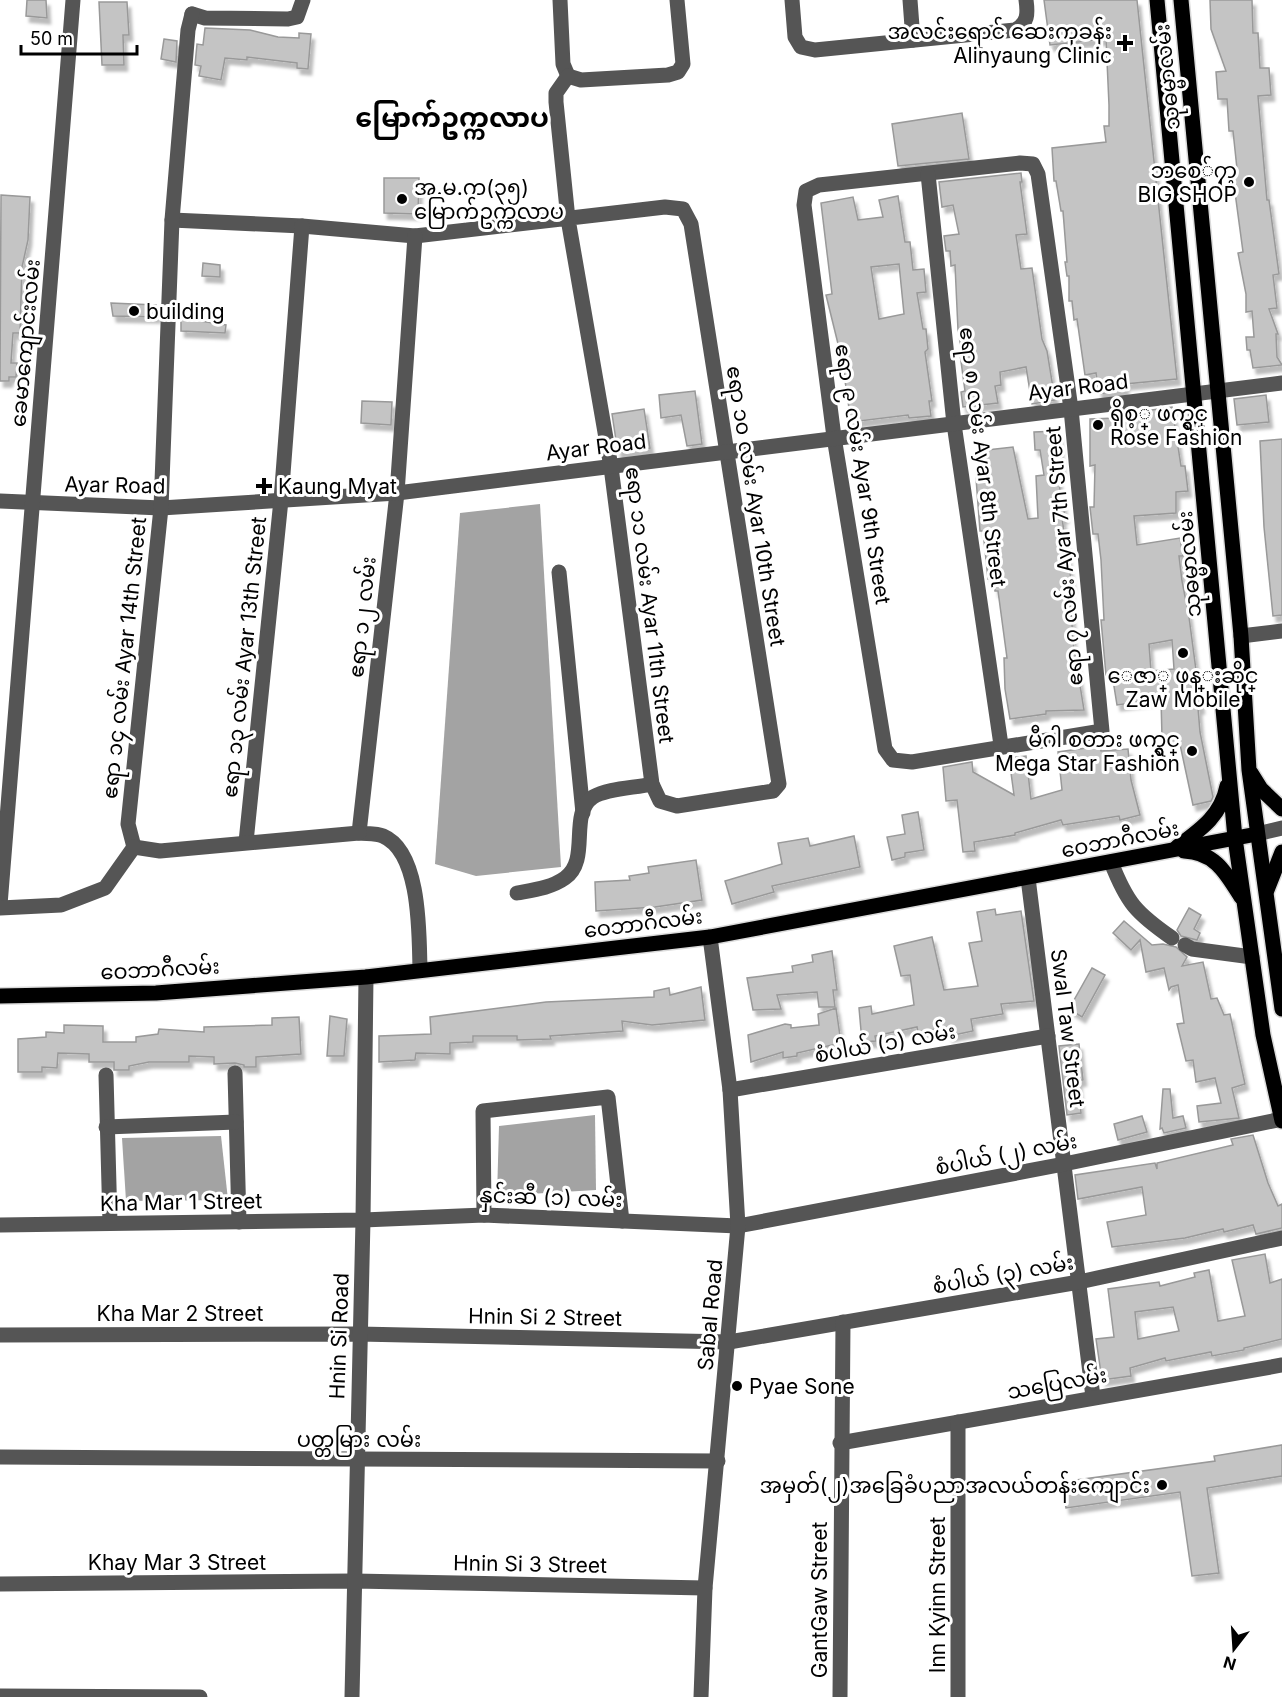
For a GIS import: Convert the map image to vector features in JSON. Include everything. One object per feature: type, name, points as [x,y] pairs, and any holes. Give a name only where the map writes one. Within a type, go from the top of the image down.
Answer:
[{"type":"main road","name":"သုဓမ္မာလမ်း","points":[[1157,0],[1235,838],[1263,1035],[1282,1120]]},
{"type":"main road","name":"သုဓမ္မာလမ်း","points":[[1181,0],[1219,391],[1249,770],[1282,1009]]},
{"type":"main road","points":[[1249,770],[1261,789],[1282,809]]},
{"type":"main road","points":[[1172,850],[1209,824],[1224,800],[1229,776]]},
{"type":"main road","name":"ဝေဘာဂီလမ်း","points":[[0,996],[156,993],[366,977],[710,937],[1257,834]]},
{"type":"main road","points":[[1172,850],[1193,851],[1219,861],[1244,902]]},
{"type":"main road","points":[[1266,892],[1282,852]]},
{"type":"street","name":"ခေမာကျောင်းလမ်း","points":[[0,906],[74,0]]},
{"type":"street","points":[[190,7],[205,18],[288,19],[297,17],[303,0]]},
{"type":"street","points":[[560,0],[563,64],[568,76],[581,80],[668,75],[678,72],[683,64],[677,0]]},
{"type":"street","points":[[792,0],[795,37],[801,47],[815,50],[1015,30],[1023,25],[1028,15],[1026,0]]},
{"type":"street","points":[[910,0],[913,40]]},
{"type":"street","name":"ဧရာ ၁၄ လမ်း Ayar 14th Street","points":[[134,847],[128,824],[161,508],[172,220],[190,7]]},
{"type":"street","name":"ဧရာ ၁၁ လမ်း Ayar 11th Street","points":[[568,76],[556,93],[568,219],[611,467],[652,784]]},
{"type":"street","name":"ဧရာ ၇ လမ်း Ayar 7th Street","points":[[928,174],[1033,164],[1038,174],[1071,409],[1102,730],[1001,745]]},
{"type":"street","name":"ဧရာ ၉ လမ်း Ayar 9th Street","points":[[928,174],[819,185],[806,191],[804,205],[834,437],[885,749],[893,760],[912,762],[1001,745]]},
{"type":"street","name":"ဧရာ ၈ လမ်း Ayar 8th Street","points":[[928,174],[954,424],[1001,745]]},
{"type":"street","name":"ဧရာ ၁၀ လမ်း Ayar 10th Street","points":[[568,219],[665,207],[682,209],[691,224],[779,784],[773,791],[677,806],[660,801],[652,784]]},
{"type":"street","points":[[172,220],[302,226],[415,236],[568,219]]},
{"type":"street","name":"ဧရာ ၁၃ လမ်း Ayar 13th Street","points":[[246,842],[281,500],[302,226]]},
{"type":"street","name":"ဧရာ ၁၂ လမ်း","points":[[359,833],[397,492],[415,236]]},
{"type":"street","name":"Ayar Road","points":[[0,501],[161,508],[397,492],[1282,382]]},
{"type":"street","points":[[517,894],[546,887],[570,873],[578,858],[583,813],[567,667],[560,572]]},
{"type":"street","points":[[1240,636],[1282,631]]},
{"type":"street","points":[[583,813],[588,802],[601,794],[652,784]]},
{"type":"street","name":"ဝေဘာဂီလမ်း","points":[[1257,834],[1282,828]]},
{"type":"street","points":[[0,906],[61,905],[105,888],[134,847],[160,851],[359,833],[383,836],[404,853],[419,914],[420,970]]},
{"type":"street","points":[[1111,862],[1123,894],[1143,917],[1192,949],[1252,957]]},
{"type":"street","name":"Swal Taw Street","points":[[1028,878],[1093,1397]]},
{"type":"street","name":"Sabal Road","points":[[701,1697],[705,1588],[738,1226],[730,1090],[710,937]]},
{"type":"street","name":"Hnin Si Road","points":[[352,1697],[366,977]]},
{"type":"street","name":"စံပါယ် (၁) လမ်း","points":[[730,1090],[1048,1036]]},
{"type":"street","points":[[235,1073],[239,1222]]},
{"type":"street","points":[[106,1075],[110,1223]]},
{"type":"street","points":[[484,1215],[483,1111],[608,1098],[622,1221]]},
{"type":"street","name":"စံပါယ် (၂) လမ်း","points":[[738,1226],[1282,1120]]},
{"type":"street","points":[[106,1127],[236,1122]]},
{"type":"street","name":"နှင်းဆီ (၁) လမ်း","points":[[363,1220],[484,1215],[738,1226]]},
{"type":"street","name":"Kha Mar 1 Street","points":[[0,1225],[363,1220]]},
{"type":"street","name":"စံပါယ် (၃) လမ်း","points":[[729,1342],[1079,1282],[1282,1238]]},
{"type":"street","name":"GantGaw Street","points":[[840,1697],[840,1443],[843,1322]]},
{"type":"street","name":"Kha Mar 2 Street","points":[[0,1335],[359,1334]]},
{"type":"street","name":"Hnin Si 2 Street","points":[[359,1334],[729,1342]]},
{"type":"street","name":"သပြေလမ်း","points":[[840,1443],[1282,1365]]},
{"type":"street","name":"Inn Kyinn Street","points":[[958,1422],[958,1697]]},
{"type":"street","name":"ပတ္တမြား လမ်း","points":[[0,1457],[357,1461],[718,1461]]},
{"type":"street","name":"Khay Mar 3 Street","points":[[0,1584],[354,1581]]},
{"type":"street","name":"Hnin Si 3 Street","points":[[354,1581],[705,1588]]},
{"type":"street","points":[[0,1696],[200,1697]]},
{"type":"shaded area","points":[[540,504],[561,867],[476,876],[435,864],[460,513]]},
{"type":"shaded area","points":[[595,1115],[596,1190],[497,1196],[499,1126]]},
{"type":"shaded area","points":[[221,1136],[228,1200],[126,1201],[122,1138]]},
{"type":"building","points":[[27,0],[46,0],[47,18],[26,16]]},
{"type":"building","points":[[1044,0],[1137,0],[1177,379],[1125,384],[1125,389],[1099,394],[1096,373],[1085,375],[1077,319],[1074,320],[1072,301],[1069,301],[1063,211],[1061,211],[1056,181],[1054,181],[1052,148],[1106,142],[1104,126],[1109,126],[1109,105],[1106,39],[1050,45]]},
{"type":"building","points":[[1210,0],[1252,0],[1253,33],[1258,33],[1260,68],[1269,68],[1271,95],[1258,96],[1267,200],[1269,200],[1279,274],[1273,275],[1277,308],[1269,309],[1278,334],[1276,334],[1277,357],[1282,365],[1253,368],[1250,350],[1247,350],[1246,337],[1254,337],[1252,311],[1246,312],[1246,294],[1238,253],[1243,252],[1232,170],[1237,169],[1233,131],[1229,131],[1227,99],[1218,99],[1216,72],[1226,71],[1211,29]]},
{"type":"building","points":[[99,2],[127,2],[129,35],[123,35],[124,65],[102,65]]},
{"type":"building","points":[[205,28],[250,30],[278,37],[299,38],[299,33],[311,34],[308,69],[297,68],[297,63],[247,57],[247,60],[225,58],[221,80],[199,76],[201,66],[195,65],[197,44],[203,45]]},
{"type":"building","points":[[164,39],[177,41],[176,62],[161,59]]},
{"type":"building","points":[[962,113],[969,159],[898,166],[892,124]]},
{"type":"building","points":[[1021,173],[1022,182],[1020,182],[1027,234],[1016,235],[1021,269],[1032,268],[1042,339],[1047,351],[1055,400],[1032,404],[1026,367],[1000,372],[1001,385],[995,386],[998,403],[963,407],[961,392],[965,391],[958,330],[955,265],[951,266],[950,251],[946,251],[944,236],[959,234],[953,205],[942,207],[939,182]]},
{"type":"building","name":"အ.မ.က(၃၅) မြောက်ဥက္ကလာပ","points":[[384,178],[419,178],[418,214],[384,213]]},
{"type":"building","points":[[1,195],[30,197],[28,240],[22,267],[20,333],[13,333],[11,363],[17,363],[16,377],[9,377],[9,381],[0,381]]},
{"type":"building","points":[[898,196],[905,242],[910,242],[913,270],[924,269],[926,292],[917,293],[923,329],[926,329],[928,349],[925,352],[932,401],[929,401],[931,416],[909,418],[908,415],[851,422],[842,360],[826,295],[832,294],[821,203],[853,197],[858,220],[883,217],[879,200]],"holes":[[[899,264],[904,314],[879,319],[871,267]]]},
{"type":"building","name":"building","points":[[203,263],[220,265],[220,277],[202,276]]},
{"type":"building","name":"building","points":[[111,303],[156,305],[157,317],[113,316]]},
{"type":"building","name":"building","points":[[181,318],[226,325],[225,333],[181,331]]},
{"type":"building","points":[[695,391],[702,444],[687,446],[681,415],[661,418],[659,395]]},
{"type":"building","points":[[1266,395],[1269,422],[1237,425],[1234,399]]},
{"type":"building","points":[[362,401],[392,402],[391,425],[361,423]]},
{"type":"building","points":[[1172,407],[1181,466],[1185,466],[1188,491],[1176,492],[1176,513],[1134,516],[1137,545],[1180,538],[1183,556],[1179,556],[1182,581],[1201,708],[1198,708],[1200,732],[1213,797],[1211,801],[1193,805],[1178,735],[1162,737],[1161,699],[1117,705],[1112,674],[1106,675],[1101,620],[1104,620],[1101,560],[1098,534],[1093,534],[1090,507],[1094,507],[1095,465],[1090,466],[1090,419],[1117,418],[1117,415]],"holes":[[[1172,640],[1174,669],[1151,671],[1149,644]]]},
{"type":"building","points":[[644,409],[650,448],[618,453],[612,414]]},
{"type":"building","points":[[1058,431],[1062,471],[1057,473],[1065,517],[1062,518],[1072,587],[1070,587],[1073,642],[1084,710],[1046,711],[1046,714],[1010,719],[1005,689],[1004,658],[1007,658],[998,591],[995,591],[994,579],[988,579],[983,531],[980,531],[976,478],[982,478],[978,451],[1013,447],[1028,519],[1038,518],[1036,476],[1044,475],[1040,450],[1035,450],[1034,432]]},
{"type":"building","points":[[1282,439],[1282,615],[1273,616],[1264,527],[1260,441]]},
{"type":"building","points":[[1100,746],[1101,751],[1128,749],[1131,780],[1140,815],[1120,820],[1119,816],[1063,825],[1061,820],[1015,833],[1015,835],[974,842],[975,851],[963,852],[957,800],[946,801],[943,767],[972,762],[973,772],[1014,795],[1009,758],[1026,756],[1031,799],[1062,790],[1058,752]]},
{"type":"building","points":[[918,812],[924,850],[905,853],[905,857],[892,860],[887,837],[905,834],[902,815]]},
{"type":"building","points":[[854,836],[860,867],[772,886],[774,892],[732,904],[725,881],[782,864],[778,843],[808,838],[810,846]]},
{"type":"building","points":[[696,860],[702,900],[655,907],[596,911],[595,882],[630,880],[629,876],[649,873],[648,867]]},
{"type":"building","points":[[1189,908],[1201,915],[1194,929],[1200,933],[1197,940],[1181,936],[1177,930]]},
{"type":"building","points":[[995,909],[996,915],[1021,911],[1034,1001],[1001,1004],[1003,1014],[971,1019],[973,1031],[949,1036],[948,1027],[918,1032],[917,1027],[875,1036],[876,1041],[862,1042],[859,1008],[871,1006],[872,1014],[914,1005],[910,975],[901,976],[894,946],[932,937],[944,990],[978,986],[969,943],[982,941],[977,912]]},
{"type":"building","points":[[1124,921],[1152,945],[1163,944],[1176,947],[1187,957],[1182,966],[1203,962],[1211,999],[1217,998],[1224,1015],[1230,1014],[1245,1084],[1232,1088],[1239,1118],[1199,1122],[1197,1106],[1221,1103],[1215,1078],[1196,1082],[1193,1060],[1186,1061],[1177,1024],[1184,1023],[1178,985],[1169,990],[1164,968],[1146,972],[1140,940],[1131,950],[1113,933]]},
{"type":"building","points":[[832,951],[837,990],[833,990],[835,1007],[819,1007],[817,992],[777,995],[781,1009],[753,1010],[747,978],[793,972],[792,966],[813,962],[812,955]]},
{"type":"building","points":[[1092,968],[1105,975],[1082,1017],[1069,1009]]},
{"type":"building","points":[[701,987],[705,1020],[652,1025],[622,1021],[623,1031],[550,1036],[551,1039],[517,1040],[517,1036],[473,1036],[473,1042],[450,1043],[450,1054],[416,1053],[415,1060],[379,1062],[379,1036],[431,1034],[430,1017],[546,1002],[654,997],[654,991],[669,988],[670,995]]},
{"type":"building","points":[[836,1008],[841,1043],[797,1053],[797,1056],[783,1058],[783,1052],[751,1062],[748,1035],[785,1024],[791,1025],[791,1028],[819,1025],[818,1014]]},
{"type":"building","points":[[330,1016],[347,1019],[344,1056],[327,1056]]},
{"type":"building","points":[[299,1017],[301,1054],[256,1057],[256,1067],[244,1067],[244,1065],[235,1063],[214,1064],[214,1057],[189,1056],[189,1062],[149,1062],[129,1066],[129,1070],[114,1070],[114,1062],[89,1062],[89,1054],[58,1053],[57,1068],[42,1067],[42,1072],[18,1072],[18,1039],[46,1037],[46,1032],[64,1033],[64,1025],[103,1026],[103,1042],[136,1042],[136,1037],[158,1034],[159,1029],[204,1032],[204,1027],[272,1025],[272,1018]]},
{"type":"building","points":[[1079,1044],[1083,1080],[1078,1081],[1081,1113],[1067,1115],[1059,1046]]},
{"type":"building","points":[[1163,1089],[1170,1089],[1173,1118],[1183,1116],[1186,1128],[1164,1133],[1162,1128],[1160,1129]]},
{"type":"building","points":[[1142,1116],[1147,1132],[1118,1140],[1114,1124]]},
{"type":"building","points":[[1253,1135],[1268,1183],[1278,1206],[1282,1204],[1282,1228],[1256,1234],[1253,1225],[1224,1232],[1223,1229],[1185,1238],[1112,1247],[1107,1222],[1146,1215],[1142,1187],[1078,1199],[1075,1175],[1155,1163],[1157,1169],[1157,1163],[1233,1145],[1231,1139]]},
{"type":"building","points":[[1265,1254],[1270,1283],[1282,1279],[1282,1339],[1212,1356],[1211,1352],[1166,1361],[1165,1358],[1130,1368],[1131,1376],[1102,1380],[1096,1339],[1114,1337],[1108,1289],[1159,1282],[1160,1286],[1195,1277],[1194,1273],[1209,1270],[1218,1321],[1245,1316],[1232,1260]],"holes":[[[1173,1307],[1179,1331],[1138,1339],[1135,1312]]]},
{"type":"building","points":[[1282,1445],[1282,1476],[1207,1488],[1219,1573],[1192,1576],[1180,1492],[1066,1508],[1062,1482],[1215,1461],[1214,1456]]},
{"type":"place","name":"အလင်းရောင် ဆေးကုခန်း Alinyaung Clinic","points":[[1125,43]]},
{"type":"place","name":"ဘစေ်၇ှာ့ BIG SHOP","points":[[1249,182]]},
{"type":"place","name":"အ.မ.က(၃၅) မြောက်ဥက္ကလာပ","points":[[402,199]]},
{"type":"place","name":"building","points":[[134,311]]},
{"type":"place","name":"ရိုစ့္ ဖက္ရွင္ Rose Fashion","points":[[1098,425]]},
{"type":"place","name":"Kaung Myat","points":[[264,486]]},
{"type":"place","name":"ေဇာ္ ဖုန္းဆိုင္ Zaw Mobile","points":[[1183,653]]},
{"type":"place","name":"မီဂါ စတား ဖက္ရွင္ Mega Star Fashion","points":[[1192,751]]},
{"type":"place","name":"Pyae Sone","points":[[737,1386]]},
{"type":"place","name":"အမှတ်(၂)အခြေခံပညာအလယ်တန်းကျောင်း","points":[[1162,1485]]},
{"type":"district","name":"မြောက်‌ဥက္ကလာပ","points":[[452,117]]}]
